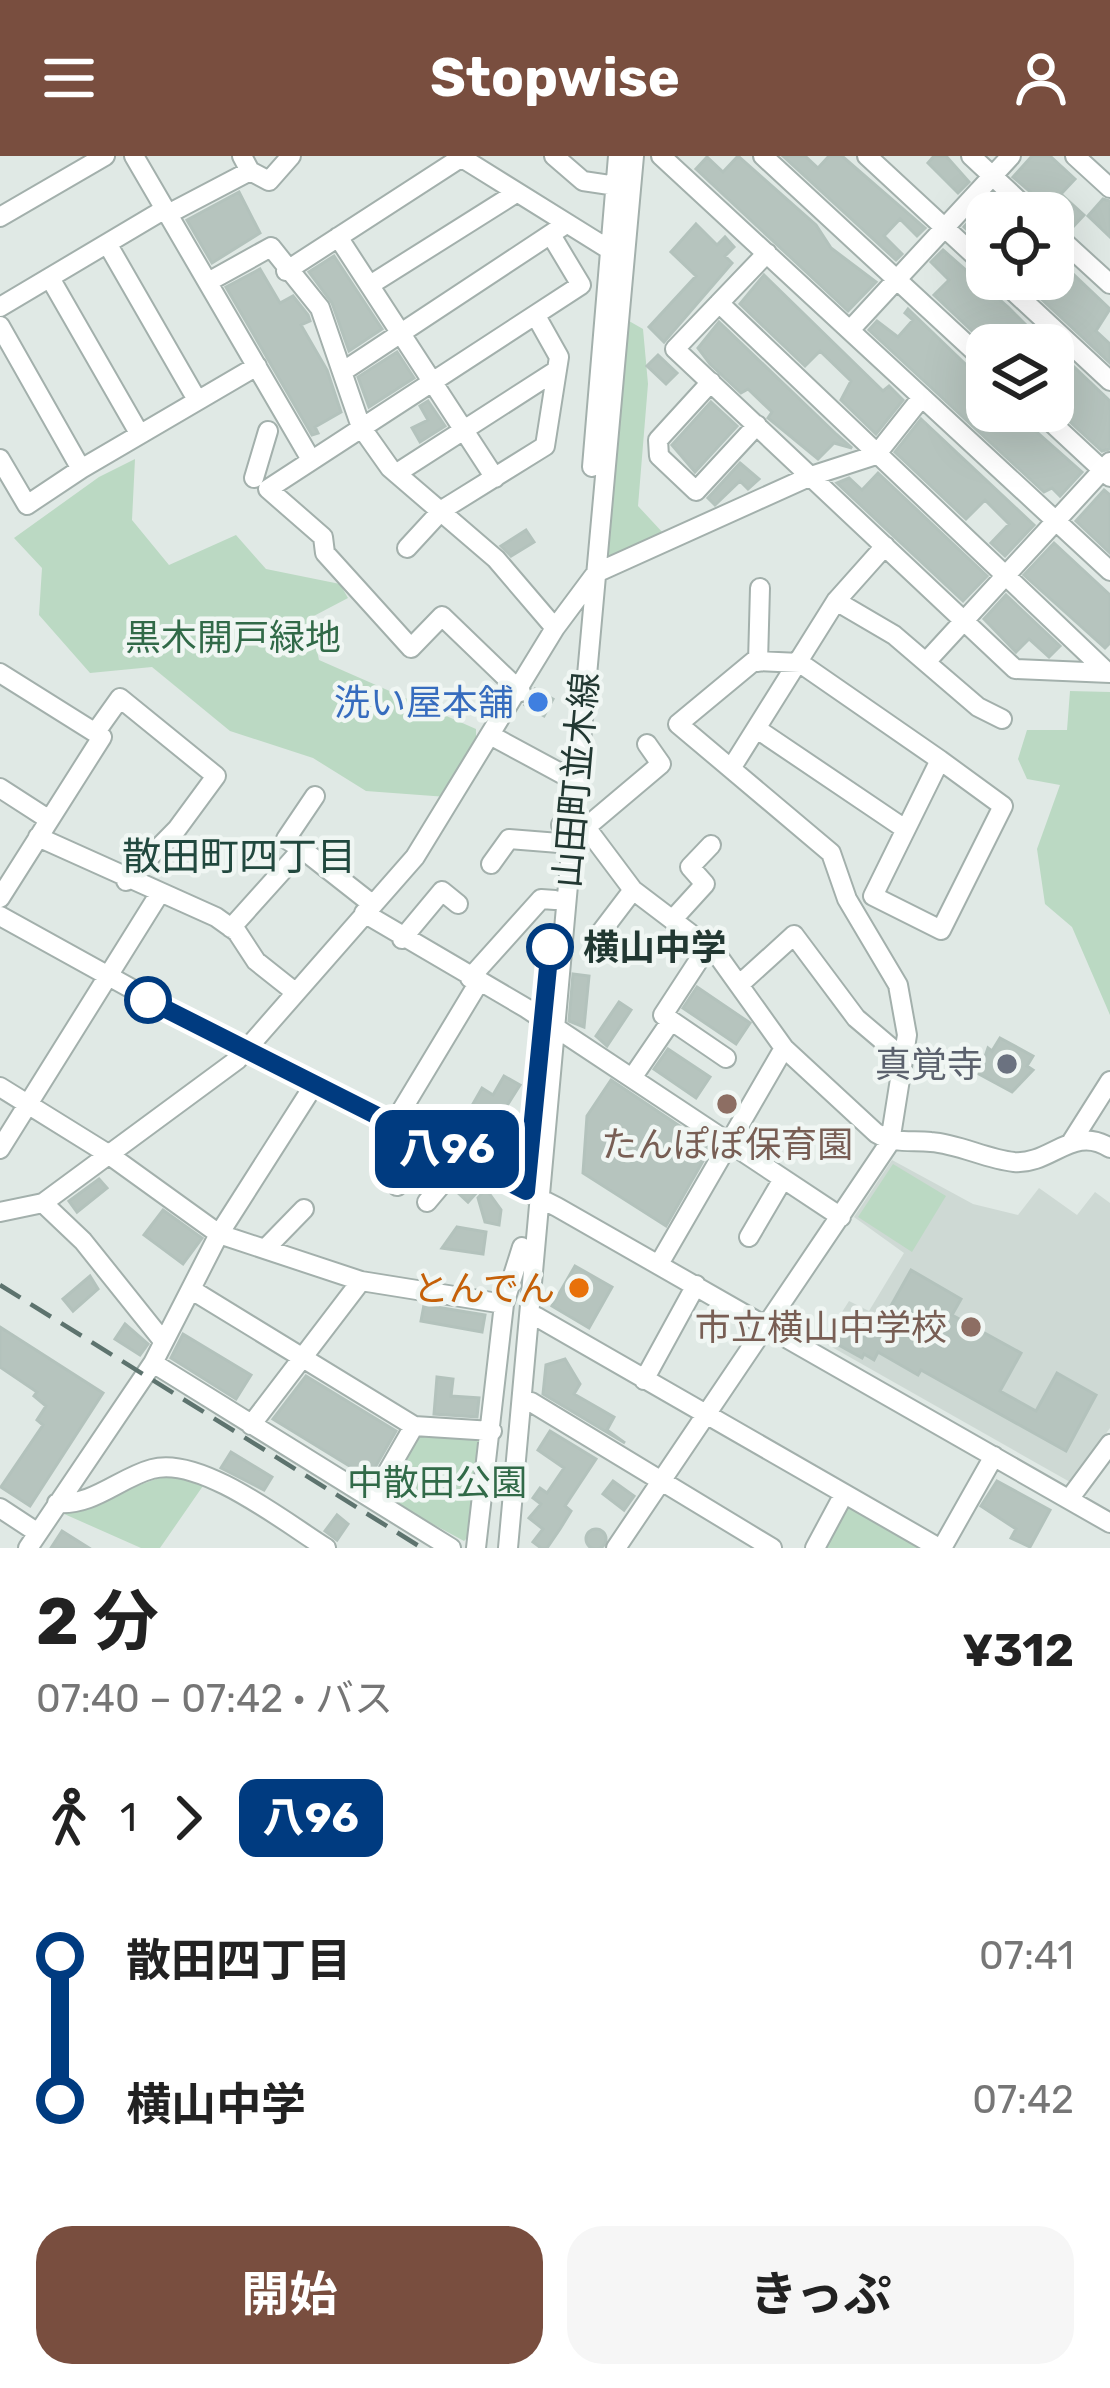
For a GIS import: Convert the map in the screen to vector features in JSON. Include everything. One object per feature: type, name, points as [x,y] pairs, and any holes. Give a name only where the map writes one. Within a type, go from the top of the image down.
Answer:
[{"type":"street","points":[[0,217],[106,156]]},
{"type":"street","points":[[134,156],[310,458]]},
{"type":"street","points":[[0,307],[246,163],[269,182],[291,156]]},
{"type":"street","points":[[554,156],[583,181],[623,187]]},
{"type":"street","name":"山田町並木線","points":[[618,156],[623,187]]},
{"type":"street","name":"山田町並木線","points":[[496,1548],[522,1247],[532,1194],[569,831],[616,254],[623,187],[634,156]]},
{"type":"street","points":[[661,156],[684,164],[767,253],[1110,572]]},
{"type":"street","points":[[764,156],[966,344]]},
{"type":"street","points":[[867,156],[966,248]]},
{"type":"street","points":[[970,156],[1009,192]]},
{"type":"street","points":[[850,330],[1011,156]]},
{"type":"street","points":[[1075,156],[1110,188]]},
{"type":"street","points":[[286,271],[461,157],[516,193],[559,230],[616,254]]},
{"type":"street","points":[[370,285],[516,193]]},
{"type":"street","points":[[261,483],[361,427],[581,285],[559,230]]},
{"type":"street","points":[[342,372],[559,230]]},
{"type":"street","points":[[338,237],[495,478]]},
{"type":"street","points":[[108,244],[196,398]]},
{"type":"street","points":[[208,281],[271,247],[320,308],[361,427],[397,473],[496,560],[555,628]]},
{"type":"street","points":[[1074,251],[1110,284]]},
{"type":"street","points":[[767,253],[676,349],[1015,669],[1109,673]]},
{"type":"street","points":[[50,278],[139,433]]},
{"type":"street","points":[[1023,300],[1110,381]]},
{"type":"street","points":[[719,303],[1109,673]]},
{"type":"street","points":[[407,548],[442,510],[545,446],[559,357],[536,316]]},
{"type":"street","points":[[0,326],[80,469]]},
{"type":"street","points":[[0,459],[27,505],[196,398],[257,366]]},
{"type":"street","points":[[397,473],[557,370]]},
{"type":"street","points":[[711,382],[658,440],[659,456],[696,491],[757,425]]},
{"type":"street","points":[[0,1212],[44,1203],[245,1051],[416,857],[555,628],[590,580],[811,476],[877,455],[922,397]]},
{"type":"street","points":[[261,483],[268,431]]},
{"type":"street","points":[[926,662],[1107,470],[1063,432]]},
{"type":"street","points":[[233,475],[261,483],[323,537],[325,553],[411,648],[442,616],[520,692]]},
{"type":"street","points":[[732,767],[836,601],[885,546]]},
{"type":"street","points":[[758,662],[760,588]]},
{"type":"street","points":[[836,601],[894,635],[978,707],[1002,719]]},
{"type":"street","points":[[617,1548],[890,1142],[907,1035],[898,985],[847,899],[831,853],[678,724],[758,662],[800,663],[940,760],[1003,806],[941,930],[873,896],[940,760]]},
{"type":"street","points":[[0,673],[102,737],[0,898]]},
{"type":"street","points":[[95,733],[120,698],[216,776],[177,829],[126,881]]},
{"type":"street","points":[[757,728],[905,829]]},
{"type":"street","points":[[492,736],[571,780]]},
{"type":"street","points":[[491,864],[509,839],[569,831],[661,764],[646,744]]},
{"type":"street","points":[[0,788],[48,818]]},
{"type":"street","points":[[315,796],[286,839],[402,939],[549,1024],[841,1216]]},
{"type":"street","points":[[569,831],[633,890],[708,946],[784,1048],[890,1142],[933,1142],[1015,1162],[1037,1160],[1072,1141],[1095,1138],[1110,1148]]},
{"type":"street","name":"山田町並木線","points":[[549,1024],[555,900],[569,831]]},
{"type":"street","points":[[38,837],[231,928],[256,961],[296,992]]},
{"type":"street","points":[[674,918],[705,884],[690,867],[711,845]]},
{"type":"street","points":[[231,928],[302,849]]},
{"type":"street","points":[[596,940],[633,890]]},
{"type":"street","points":[[402,939],[442,891],[458,904]]},
{"type":"street","points":[[0,1149],[158,896]]},
{"type":"street","points":[[394,1123],[475,980],[541,899],[555,900]]},
{"type":"street","points":[[0,916],[245,1051],[532,1194],[1110,1523]]},
{"type":"street","points":[[740,984],[794,935],[856,1018],[902,1057]]},
{"type":"street","points":[[708,946],[663,1015],[726,1058]]},
{"type":"street","points":[[632,1078],[671,1021]]},
{"type":"street","points":[[659,1264],[784,1048]]},
{"type":"street","points":[[1072,1141],[1110,1081]]},
{"type":"street","points":[[0,1508],[33,1540],[152,1363],[219,1234],[314,1085]]},
{"type":"street","points":[[0,1087],[108,1154],[219,1234],[361,1282],[504,1304]]},
{"type":"street","points":[[398,1186],[431,1142]]},
{"type":"street","points":[[427,1202],[464,1158]]},
{"type":"street","points":[[749,1237],[783,1179]]},
{"type":"street","name":"山田町並木線","points":[[508,1548],[532,1266],[532,1194]]},
{"type":"street","points":[[44,1203],[82,1240],[163,1341]]},
{"type":"street","points":[[265,1249],[304,1209]]},
{"type":"street","points":[[476,1548],[504,1304],[522,1247]]},
{"type":"street","points":[[519,1548],[537,1317],[532,1266]]},
{"type":"street","points":[[251,1424],[361,1282]]},
{"type":"street","points":[[644,1380],[696,1286]]},
{"type":"street","points":[[192,1290],[414,1426],[492,1430]]},
{"type":"street","points":[[537,1317],[941,1548],[994,1456]]},
{"type":"street","points":[[152,1363],[451,1548]]},
{"type":"street","points":[[531,1402],[772,1548]]},
{"type":"street","points":[[372,1499],[414,1426]]},
{"type":"street","points":[[1070,1498],[1110,1444]]},
{"type":"street","points":[[57,1503],[72,1504],[153,1468],[168,1468],[220,1483],[326,1548]]},
{"type":"street","points":[[814,1548],[844,1494]]},
{"type":"shaded area","name":"市立横山中学校","points":[[892,1160],[973,1204],[1018,1215],[1039,1188],[1077,1215],[1095,1192],[1110,1203],[1110,1428],[1070,1482],[823,1342],[849,1301],[869,1311],[904,1253],[854,1217]]},
{"type":"green space","points":[[629,321],[643,329],[648,384],[638,506],[664,534],[607,558]]},
{"type":"green space","name":"黒木開戸緑地","points":[[135,459],[132,520],[169,565],[236,535],[266,569],[340,584],[348,598],[310,618],[319,660],[476,729],[476,759],[447,797],[366,791],[313,758],[230,731],[152,667],[90,673],[39,615],[42,568],[14,538],[99,477]]},
{"type":"green space","points":[[1070,691],[1110,692],[1110,1015],[1072,927],[1045,904],[1037,849],[1060,785],[1027,779],[1018,759],[1027,730],[1067,730]]},
{"type":"green space","points":[[893,1164],[946,1196],[912,1252],[858,1217]]},
{"type":"green space","name":"中散田公園","points":[[418,1434],[483,1439],[470,1535],[464,1541],[381,1496]]},
{"type":"green space","points":[[170,1474],[205,1483],[160,1548],[141,1548],[62,1513]]},
{"type":"green space","points":[[849,1504],[923,1548],[823,1548]]},
{"type":"building","points":[[738,156],[816,225],[831,248],[876,282],[848,311],[696,169],[707,157],[723,172]]},
{"type":"building","points":[[783,156],[805,156],[818,168],[829,156],[842,156],[925,228],[917,236],[900,219],[884,236],[902,254],[896,260]]},
{"type":"building","points":[[934,156],[946,156],[969,182],[958,193],[928,163]]},
{"type":"building","points":[[1032,156],[1050,156],[1075,179],[1063,192],[1030,192],[1013,177]]},
{"type":"building","points":[[239,192],[260,233],[212,263],[187,220]]},
{"type":"building","points":[[1103,199],[1110,201],[1110,237],[1088,216]]},
{"type":"building","points":[[1074,206],[1084,215],[1074,226]]},
{"type":"building","points":[[696,224],[717,245],[725,237],[734,247],[725,256],[732,263],[664,342],[649,327],[696,276],[671,252]]},
{"type":"building","points":[[943,250],[966,270],[966,300],[1000,300],[1025,324],[966,325],[934,295],[949,280],[931,262]]},
{"type":"building","points":[[334,256],[382,329],[349,351],[332,303],[309,272]]},
{"type":"building","points":[[260,269],[280,303],[293,296],[308,315],[310,321],[301,325],[327,370],[341,412],[315,427],[318,433],[312,435],[226,287]]},
{"type":"building","points":[[764,275],[883,391],[889,386],[903,400],[876,434],[841,400],[851,381],[820,351],[805,366],[740,304]]},
{"type":"building","points":[[1074,275],[1110,309],[1096,331],[1110,344],[1110,363],[1074,329],[1074,324],[1042,300],[1074,300]]},
{"type":"building","points":[[908,309],[966,365],[966,420],[869,330],[877,321],[898,337],[913,320],[905,313]]},
{"type":"building","points":[[719,322],[852,448],[834,443],[818,459],[768,418],[772,412],[748,389],[741,393],[710,364],[698,348]]},
{"type":"building","points":[[397,352],[414,378],[369,407],[358,377]]},
{"type":"building","points":[[658,355],[677,373],[666,384],[647,366]]},
{"type":"building","points":[[1074,367],[1110,401],[1110,449],[1102,451],[1074,425]]},
{"type":"building","points":[[428,401],[445,426],[420,442],[412,428],[428,420],[420,406]]},
{"type":"building","points":[[711,402],[737,426],[695,472],[672,445]]},
{"type":"building","points":[[921,419],[1034,525],[1005,556],[991,543],[1009,524],[985,500],[966,519],[895,452]]},
{"type":"building","points":[[979,432],[1037,432],[1082,472],[1060,496],[1052,488],[1044,492]]},
{"type":"building","points":[[740,463],[759,479],[748,489],[740,481],[715,505],[708,498]]},
{"type":"building","points":[[878,473],[987,576],[963,601],[837,483],[849,478],[862,490]]},
{"type":"building","points":[[1104,490],[1110,495],[1110,553],[1076,521]]},
{"type":"building","points":[[526,530],[534,542],[511,556],[501,546]]},
{"type":"building","points":[[1054,543],[1110,595],[1110,643],[1105,648],[1024,575]]},
{"type":"building","points":[[1006,595],[1060,646],[1049,657],[1029,639],[1016,652],[984,619]]},
{"type":"building","points":[[535,689],[553,699],[544,716],[525,705]]},
{"type":"building","points":[[573,974],[589,976],[584,1027],[569,1021]]},
{"type":"building","points":[[697,987],[750,1023],[736,1044],[683,1008]]},
{"type":"building","points":[[619,1002],[631,1010],[607,1046],[596,1036]]},
{"type":"building","name":"真覚寺","points":[[1000,1038],[1033,1056],[1027,1066],[1033,1070],[1012,1092],[979,1074],[988,1048],[992,1051]]},
{"type":"building","points":[[668,1049],[710,1077],[696,1098],[654,1069]]},
{"type":"building","points":[[504,1076],[520,1085],[501,1115],[491,1109],[472,1141],[457,1132],[482,1088],[493,1095]]},
{"type":"building","points":[[611,1080],[711,1147],[666,1226],[583,1173],[587,1116]]},
{"type":"building","points":[[464,1178],[478,1191],[468,1202],[455,1190]]},
{"type":"building","points":[[99,1179],[107,1188],[77,1212],[69,1201]]},
{"type":"building","points":[[486,1189],[501,1210],[499,1225],[485,1222],[478,1198]]},
{"type":"building","points":[[163,1210],[202,1238],[183,1264],[144,1235]]},
{"type":"building","points":[[457,1227],[486,1232],[483,1254],[442,1248]]},
{"type":"building","points":[[575,1266],[612,1287],[589,1328],[552,1306]]},
{"type":"building","points":[[911,1270],[961,1299],[952,1315],[1021,1353],[1000,1391],[1036,1411],[1057,1373],[1096,1395],[1066,1451],[921,1370],[918,1375],[878,1352],[874,1360],[864,1354],[862,1358],[835,1343],[852,1314],[869,1323],[874,1315],[883,1320]]},
{"type":"building","points":[[90,1276],[98,1289],[73,1311],[63,1299]]},
{"type":"building","points":[[424,1305],[485,1315],[482,1332],[421,1321]]},
{"type":"building","points":[[125,1324],[148,1344],[140,1355],[115,1339]]},
{"type":"building","points":[[0,1327],[103,1393],[30,1506],[1,1487],[43,1425],[37,1420],[46,1406],[34,1396],[37,1392],[0,1367]]},
{"type":"building","points":[[183,1334],[251,1375],[236,1399],[171,1358]]},
{"type":"building","points":[[565,1359],[580,1384],[574,1394],[614,1417],[607,1430],[625,1443],[543,1394],[546,1365]]},
{"type":"building","points":[[306,1376],[396,1431],[369,1478],[273,1419]]},
{"type":"building","points":[[437,1377],[453,1379],[451,1396],[479,1398],[477,1417],[434,1414]]},
{"type":"building","points":[[550,1431],[596,1459],[565,1506],[571,1511],[560,1529],[547,1548],[541,1548],[533,1542],[543,1529],[529,1518],[541,1504],[533,1498],[540,1488],[547,1493],[564,1468],[538,1450]]},
{"type":"building","points":[[231,1452],[272,1477],[264,1490],[221,1468]]},
{"type":"building","points":[[613,1481],[634,1496],[624,1510],[603,1494]]},
{"type":"building","points":[[997,1481],[1050,1510],[1030,1547],[1011,1538],[1016,1529],[981,1506]]},
{"type":"building","points":[[337,1515],[348,1524],[337,1540],[325,1531]]},
{"type":"building","points":[[62,1531],[89,1548],[51,1548]]},
{"type":"building","points":[[589,1532],[603,1532],[603,1546],[589,1546]]},
{"type":"railway","points":[[0,1285],[422,1548]]},
{"type":"bus line","name":"八96","points":[[148,1000],[526,1191],[550,947]]},
{"type":"place","name":"洗い屋本舗","points":[[538,702]]},
{"type":"place","name":"横山中学","points":[[550,947]]},
{"type":"place","name":"真覚寺","points":[[1007,1064]]},
{"type":"place","name":"たんぽぽ保育園","points":[[727,1104]]},
{"type":"place","name":"とんでん","points":[[579,1288]]},
{"type":"place","name":"市立横山中学校","points":[[971,1327]]},
{"type":"district","name":"散田町四丁目","points":[[239,857]]}]
